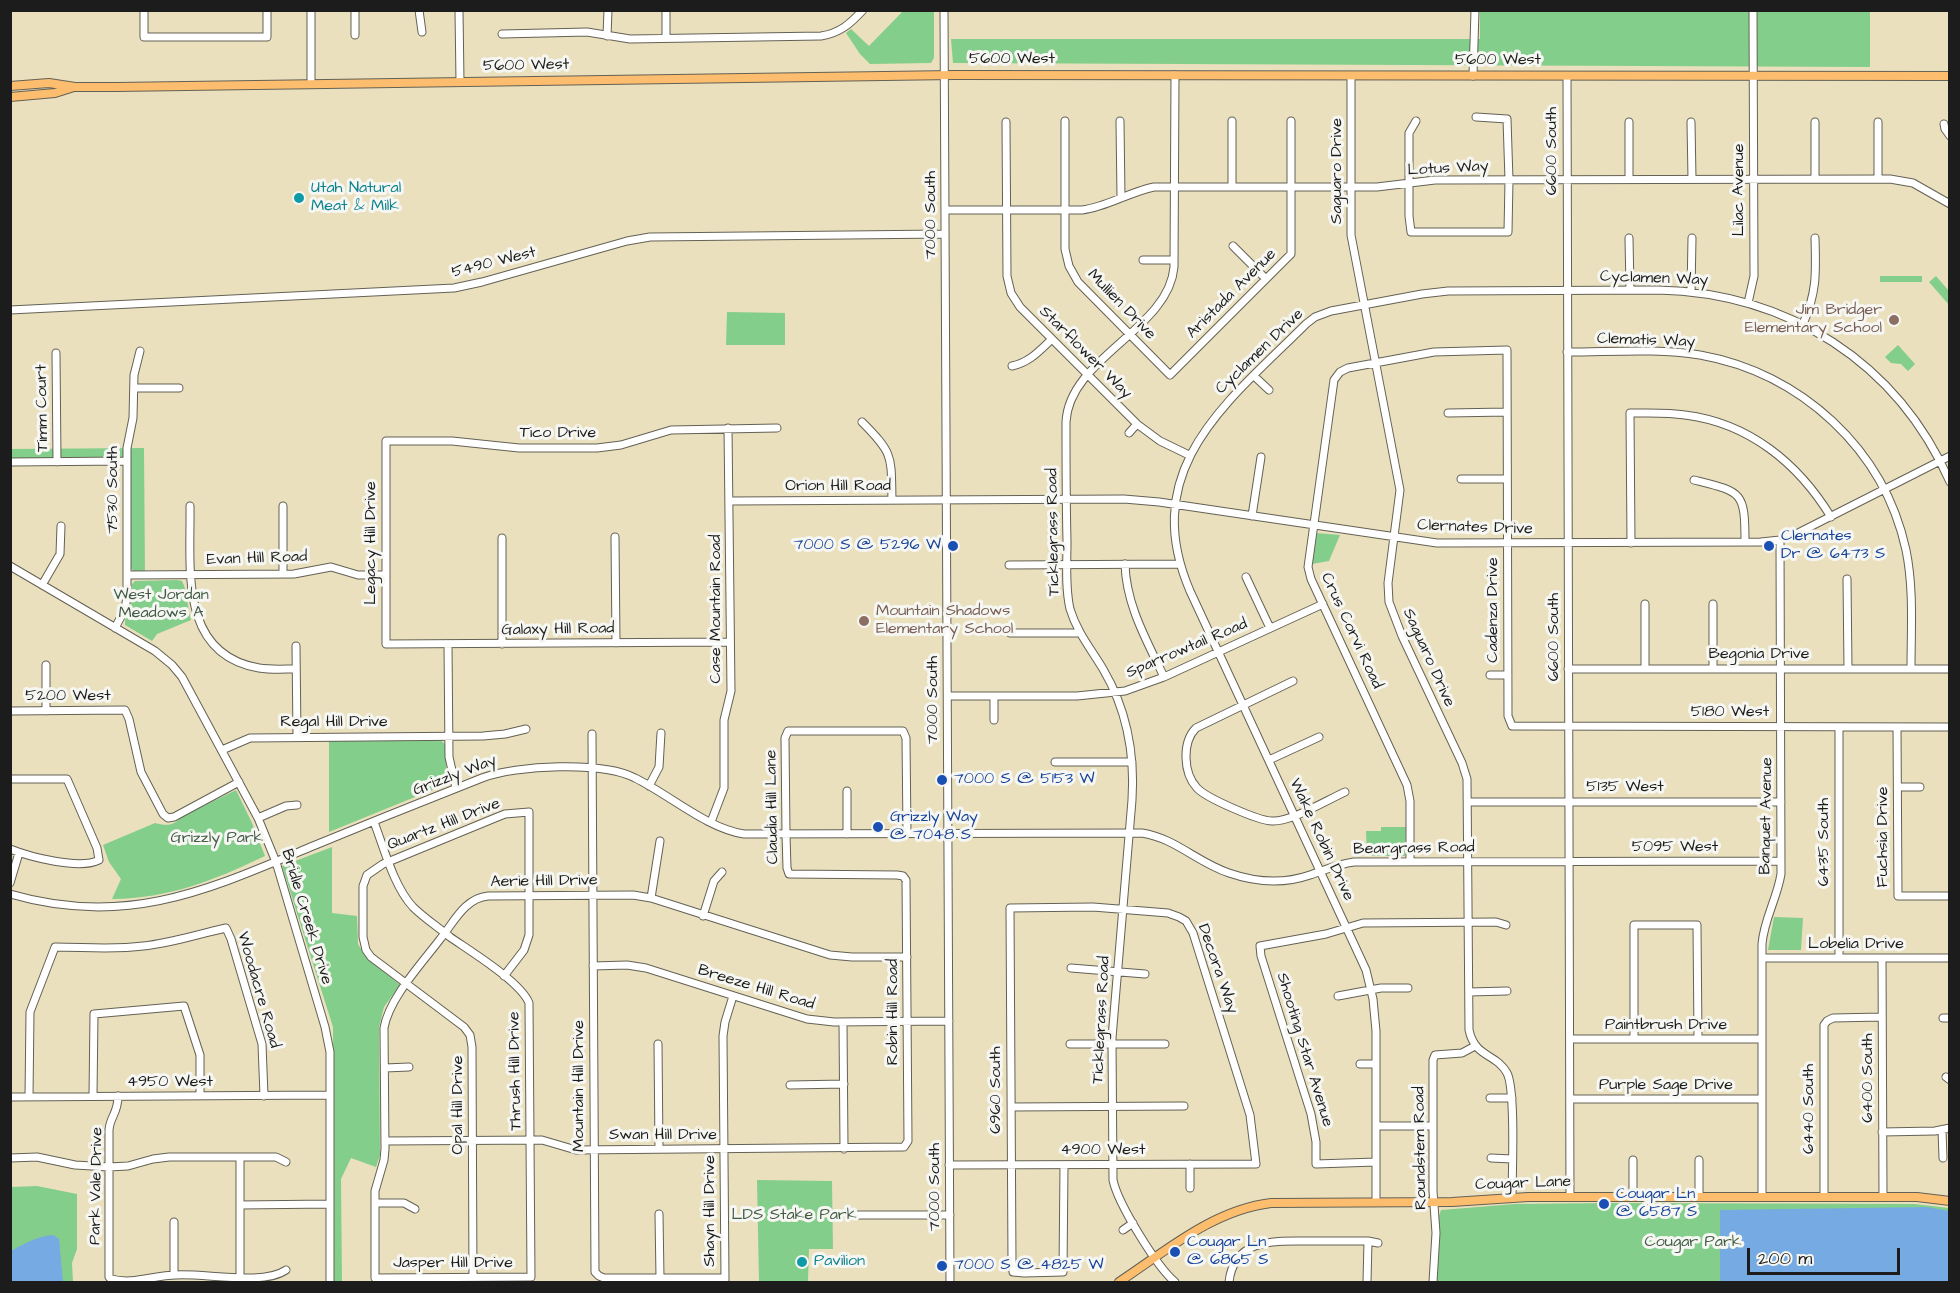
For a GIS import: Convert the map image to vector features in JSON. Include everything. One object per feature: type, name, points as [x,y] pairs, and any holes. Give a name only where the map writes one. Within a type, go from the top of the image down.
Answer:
[{"type":"main road","name":"5600 West","points":[[10,86],[49,83],[75,87],[944,76],[1950,76]]},
{"type":"main road","name":"5600 West","points":[[10,97],[56,93],[75,87]]},
{"type":"main road","name":"Cougar Lane","points":[[1119,1282],[1212,1221],[1246,1208],[1280,1203],[1435,1202],[1570,1197],[1883,1197],[1950,1201]]},
{"type":"street","points":[[144,10],[144,37],[267,37],[267,10]]},
{"type":"street","points":[[311,10],[311,84]]},
{"type":"street","points":[[355,10],[355,35]]},
{"type":"street","points":[[419,10],[422,32]]},
{"type":"street","points":[[459,10],[460,82]]},
{"type":"street","points":[[607,36],[608,10]]},
{"type":"street","points":[[666,10],[666,38]]},
{"type":"street","points":[[502,34],[587,32],[626,39],[826,35],[844,28],[863,10]]},
{"type":"street","name":"7000 South","points":[[944,10],[950,1282]]},
{"type":"street","points":[[1473,76],[1475,10]]},
{"type":"street","name":"Lilac Avenue","points":[[1748,303],[1754,276],[1753,10]]},
{"type":"street","name":"Ticklegrass Road","points":[[1175,75],[1173,278],[1167,293],[1075,391],[1067,409],[1066,498],[1068,598],[1080,633],[1104,670],[1115,693],[1128,733],[1132,762],[1133,784],[1112,1044],[1112,1165],[1116,1193],[1156,1258],[1175,1282]]},
{"type":"street","name":"Saguaro Drive","points":[[1351,76],[1352,235],[1400,490],[1387,591],[1392,612],[1465,771],[1469,862],[1469,1030],[1475,1046]]},
{"type":"street","name":"6600 South","points":[[1567,76],[1570,1197]]},
{"type":"street","points":[[1416,121],[1409,133],[1411,232],[1508,232],[1507,119],[1476,117]]},
{"type":"street","name":"Aristada Avenue","points":[[1170,375],[1291,254],[1291,120]]},
{"type":"street","name":"Mullien Drive","points":[[1065,121],[1065,249],[1071,272],[1082,287],[1170,375]]},
{"type":"street","points":[[1120,121],[1120,198]]},
{"type":"street","points":[[1232,121],[1232,187]]},
{"type":"street","name":"Starflower Way","points":[[1006,122],[1007,276],[1012,302],[1137,424],[1160,441],[1189,455]]},
{"type":"street","points":[[1629,122],[1629,179]]},
{"type":"street","points":[[1691,122],[1692,179]]},
{"type":"street","points":[[1815,122],[1815,178]]},
{"type":"street","points":[[1878,122],[1878,178]]},
{"type":"street","points":[[1944,124],[1950,136]]},
{"type":"street","name":"Lotus Way","points":[[945,210],[1093,208],[1143,189],[1174,187],[1351,187],[1435,180],[1567,179],[1878,178],[1908,182],[1950,204]]},
{"type":"street","name":"5490 West","points":[[10,310],[464,287],[608,246],[650,237],[945,234]]},
{"type":"street","points":[[1629,238],[1629,290]]},
{"type":"street","points":[[1691,292],[1692,238]]},
{"type":"street","points":[[1803,324],[1811,307],[1815,289],[1815,238]]},
{"type":"street","points":[[1233,246],[1266,279]]},
{"type":"street","points":[[1143,260],[1174,260]]},
{"type":"street","name":"Cyclamen Way","points":[[1567,290],[1691,292],[1748,303],[1803,324],[1848,352],[1882,382],[1913,418],[1950,482]]},
{"type":"street","name":"Cyclamen Drive","points":[[1176,504],[1189,455],[1214,417],[1316,317],[1331,311],[1439,292],[1567,290]]},
{"type":"street","points":[[1012,366],[1022,364],[1032,358],[1052,339]]},
{"type":"street","name":"Crus Corvi Road","points":[[1410,862],[1410,801],[1407,785],[1308,567],[1312,525],[1334,380],[1343,369],[1442,351],[1507,350]]},
{"type":"street","name":"Cadenza Drive","points":[[1507,350],[1508,716],[1510,724]]},
{"type":"street","name":"7530 South","points":[[115,628],[126,605],[128,438],[134,415],[134,372],[140,351]]},
{"type":"street","name":"Clematis Way","points":[[1567,352],[1665,352],[1698,355],[1746,367],[1796,392],[1837,424],[1865,458],[1884,489],[1900,528],[1910,574],[1911,669]]},
{"type":"street","name":"Timm Court","points":[[56,353],[57,462]]},
{"type":"street","points":[[1254,376],[1269,390]]},
{"type":"street","points":[[134,388],[179,388]]},
{"type":"street","points":[[1448,413],[1507,412]]},
{"type":"street","points":[[1631,543],[1630,413],[1694,416],[1748,434],[1793,467],[1814,491],[1831,517]]},
{"type":"street","points":[[862,422],[889,453],[892,500]]},
{"type":"street","points":[[1129,433],[1137,424]]},
{"type":"street","name":"Case Mountain Road","points":[[711,822],[724,788],[724,720],[730,691],[728,428]]},
{"type":"street","name":"Tico Drive","points":[[386,441],[452,441],[519,448],[597,448],[621,445],[671,430],[777,428]]},
{"type":"street","name":"Legacy Hill Drive","points":[[386,441],[386,644]]},
{"type":"street","name":"Clernates Drive","points":[[946,500],[1136,499],[1444,543],[1745,542],[1780,540],[1794,535],[1950,456]]},
{"type":"street","points":[[1252,516],[1261,457]]},
{"type":"street","points":[[10,462],[127,461]]},
{"type":"street","points":[[1461,479],[1508,479]]},
{"type":"street","points":[[1694,480],[1723,487],[1738,497],[1744,509],[1745,542]]},
{"type":"street","name":"Orion Hill Road","points":[[730,501],[946,500]]},
{"type":"street","name":"Wake Robin Drive","points":[[1176,504],[1176,538],[1180,564],[1187,584],[1362,960],[1375,1020],[1376,1202]]},
{"type":"street","points":[[190,506],[192,600],[204,632],[217,647],[233,659],[250,666],[296,669]]},
{"type":"street","points":[[283,506],[284,574]]},
{"type":"street","points":[[42,585],[60,554],[61,526]]},
{"type":"street","points":[[615,537],[616,643]]},
{"type":"street","points":[[502,538],[502,644]]},
{"type":"street","name":"Banquet Avenue","points":[[1762,1197],[1762,958],[1764,932],[1779,888],[1781,861],[1780,540]]},
{"type":"street","points":[[1125,564],[1128,595],[1164,677]]},
{"type":"street","points":[[1009,565],[1180,564]]},
{"type":"street","name":"Bridle Creek Drive","points":[[10,566],[155,651],[177,671],[258,818],[276,862],[328,1038],[330,1282]]},
{"type":"street","name":"Evan Hill Road","points":[[127,575],[284,574],[305,573],[331,567],[358,575],[386,575]]},
{"type":"street","points":[[1246,577],[1270,628]]},
{"type":"street","points":[[1847,579],[1848,669]]},
{"type":"street","name":"Sparrowtail Road","points":[[948,696],[1077,696],[1115,693],[1164,677],[1323,604]]},
{"type":"street","points":[[1644,669],[1645,604]]},
{"type":"street","points":[[1713,604],[1713,669]]},
{"type":"street","points":[[1010,633],[1080,633]]},
{"type":"street","name":"Galaxy Hill Road","points":[[386,644],[730,642]]},
{"type":"street","points":[[448,644],[450,765],[456,788]]},
{"type":"street","points":[[296,646],[297,737]]},
{"type":"street","points":[[46,664],[46,711]]},
{"type":"street","name":"Begonia Drive","points":[[1568,669],[1950,669]]},
{"type":"street","points":[[1490,675],[1508,675]]},
{"type":"street","points":[[1293,681],[1196,728],[1187,744],[1186,754],[1191,780],[1203,793],[1262,820],[1279,821],[1345,792]]},
{"type":"street","points":[[994,696],[994,720]]},
{"type":"street","name":"5200 West","points":[[10,711],[126,710],[141,772],[166,817],[174,817],[239,782]]},
{"type":"street","name":"5180 West","points":[[1510,724],[1516,727],[1950,726]]},
{"type":"street","name":"6435 South","points":[[1839,727],[1839,958]]},
{"type":"street","name":"Fuchsia Drive","points":[[1897,727],[1898,896],[1950,896]]},
{"type":"street","name":"Regal Hill Drive","points":[[222,750],[250,738],[495,736],[526,729]]},
{"type":"street","name":"Claudia Hill Lane","points":[[904,877],[897,875],[792,875],[788,872],[785,738],[788,731],[903,731],[906,738],[907,834]]},
{"type":"street","points":[[649,786],[659,767],[661,733]]},
{"type":"street","name":"Mountain Hill Drive","points":[[592,734],[596,1274],[604,1278],[725,1280]]},
{"type":"street","points":[[1269,760],[1319,737]]},
{"type":"street","points":[[1055,762],[1132,762]]},
{"type":"street","name":"Grizzly Way","points":[[10,894],[36,901],[84,907],[153,903],[206,890],[456,788],[507,770],[527,768],[616,770],[628,774],[726,830],[744,834],[948,834]]},
{"type":"street","points":[[10,779],[67,779],[97,848],[99,860],[86,864],[49,859],[10,849]]},
{"type":"street","points":[[1898,788],[1920,787]]},
{"type":"street","points":[[847,791],[847,834]]},
{"type":"street","name":"5135 West","points":[[1468,802],[1781,802]]},
{"type":"street","points":[[258,818],[286,806],[297,805]]},
{"type":"street","name":"Quartz Hill Drive","points":[[370,871],[389,861],[505,814],[529,812],[529,896]]},
{"type":"street","name":"Thrush Hill Drive","points":[[374,822],[389,861],[409,902],[420,914],[523,991],[529,1003],[531,1277]]},
{"type":"street","name":"Beargrass Road","points":[[948,834],[1129,833],[1150,835],[1165,839],[1212,867],[1245,878],[1282,880],[1298,878],[1348,863],[1569,861]]},
{"type":"street","points":[[651,898],[660,841]]},
{"type":"street","points":[[10,883],[19,853]]},
{"type":"street","name":"5095 West","points":[[1569,861],[1781,861]]},
{"type":"street","name":"Opal Hill Drive","points":[[370,871],[363,886],[363,943],[371,957],[464,1027],[470,1035],[472,1047],[473,1280]]},
{"type":"street","points":[[703,916],[714,882],[722,872]]},
{"type":"street","name":"Robin Hill Road","points":[[904,877],[907,884],[908,1140],[906,1146]]},
{"type":"street","name":"Aerie Hill Drive","points":[[375,1278],[376,1183],[384,1160],[385,1141],[386,1017],[393,1003],[445,933],[467,905],[476,899],[488,896],[633,895],[651,898],[830,955],[907,957]]},
{"type":"street","points":[[504,976],[529,940],[529,896]]},
{"type":"street","name":"Decora Way","points":[[1010,908],[1123,909],[1173,914],[1186,921],[1250,1115],[1256,1164]]},
{"type":"street","name":"6960 South","points":[[1010,908],[1013,1272],[1063,1272],[1064,1165]]},
{"type":"street","points":[[1347,927],[1371,922],[1496,922],[1506,925]]},
{"type":"street","points":[[1634,1039],[1634,924],[1697,925],[1698,1039]]},
{"type":"street","name":"Shooting Star Avenue","points":[[1347,927],[1326,934],[1260,946],[1261,956],[1311,1114],[1316,1142],[1316,1164],[1376,1162]]},
{"type":"street","name":"Woodacre Road","points":[[29,1096],[30,1012],[54,947],[101,949],[143,946],[226,928],[262,1044],[264,1096]]},
{"type":"street","name":"Lobelia Drive","points":[[1762,958],[1950,958]]},
{"type":"street","name":"6400 South","points":[[1882,958],[1883,1197]]},
{"type":"street","name":"Breeze Hill Road","points":[[593,966],[627,965],[646,968],[816,1021],[949,1021]]},
{"type":"street","points":[[1071,968],[1145,974]]},
{"type":"street","points":[[1338,996],[1370,990],[1408,988]]},
{"type":"street","points":[[1469,992],[1507,991]]},
{"type":"street","name":"Shayn Hill Drive","points":[[725,1280],[724,1029],[733,996]]},
{"type":"street","points":[[93,1096],[94,1014],[184,1006],[200,1055],[200,1096]]},
{"type":"street","name":"6440 South","points":[[1824,1197],[1824,1030],[1827,1021],[1836,1017],[1882,1017]]},
{"type":"street","points":[[843,1022],[844,1149]]},
{"type":"street","name":"Paintbrush Drive","points":[[1569,1039],[1762,1039]]},
{"type":"street","points":[[658,1044],[659,1149]]},
{"type":"street","points":[[1070,1044],[1165,1044]]},
{"type":"street","points":[[1475,1046],[1501,1065],[1507,1072],[1511,1085],[1512,1198]]},
{"type":"street","name":"Roundstem Road","points":[[1433,1282],[1436,1233],[1433,1066],[1435,1055],[1462,1053],[1475,1046]]},
{"type":"street","points":[[1360,1064],[1376,1064]]},
{"type":"street","points":[[385,1068],[410,1067]]},
{"type":"street","points":[[790,1085],[844,1084]]},
{"type":"street","name":"4950 West","points":[[10,1096],[330,1095]]},
{"type":"street","name":"Park Vale Drive","points":[[118,1096],[117,1110],[109,1125],[109,1277],[114,1280],[136,1281],[174,1275]]},
{"type":"street","points":[[1490,1098],[1512,1098]]},
{"type":"street","name":"Purple Sage Drive","points":[[1570,1099],[1762,1099]]},
{"type":"street","points":[[1011,1107],[1184,1106]]},
{"type":"street","points":[[1376,1126],[1433,1126]]},
{"type":"street","points":[[1882,1132],[1946,1129],[1943,1158]]},
{"type":"street","name":"Swan Hill Drive","points":[[385,1141],[531,1140],[546,1141],[573,1150],[844,1149],[906,1146]]},
{"type":"street","points":[[10,1158],[37,1157],[75,1165],[109,1167],[128,1166],[160,1157],[276,1157],[286,1162]]},
{"type":"street","points":[[240,1157],[240,1278]]},
{"type":"street","points":[[1491,1158],[1512,1158]]},
{"type":"street","points":[[1633,1160],[1633,1197]]},
{"type":"street","points":[[1699,1160],[1699,1197]]},
{"type":"street","points":[[1190,1164],[1190,1188]]},
{"type":"street","name":"4900 West","points":[[950,1165],[1256,1164]]},
{"type":"street","points":[[375,1203],[405,1203],[415,1209]]},
{"type":"street","points":[[240,1205],[330,1204]]},
{"type":"street","points":[[659,1214],[660,1278]]},
{"type":"street","points":[[856,1215],[950,1215]]},
{"type":"street","points":[[174,1222],[174,1275],[240,1278],[275,1276],[286,1270]]},
{"type":"street","points":[[1122,1230],[1133,1223]]},
{"type":"street","points":[[1367,1282],[1368,1241]]},
{"type":"street","points":[[1229,1282],[1233,1259],[1266,1242],[1368,1241],[1378,1243]]},
{"type":"street","name":"Jasper Hill Drive","points":[[375,1278],[473,1280],[531,1277]]},
{"type":"green space","points":[[904,10],[934,11],[934,58],[931,63],[870,64],[846,33],[851,29],[869,46]]},
{"type":"green space","points":[[1480,11],[1870,11],[1870,67],[953,63],[951,39],[1480,39]]},
{"type":"green space","points":[[1880,276],[1922,276],[1922,282],[1880,282]]},
{"type":"green space","points":[[1936,276],[1949,291],[1949,305],[1929,282]]},
{"type":"green space","points":[[727,312],[785,313],[785,345],[726,345]]},
{"type":"green space","points":[[1898,345],[1915,364],[1908,371],[1901,364],[1891,363],[1885,357]]},
{"type":"green space","points":[[144,448],[145,572],[134,572],[130,567],[130,471],[121,459],[11,459],[10,449]]},
{"type":"green space","points":[[1316,533],[1340,535],[1329,561],[1312,564]]},
{"type":"green space","name":"West Jordan Meadows A","points":[[135,581],[182,581],[184,585],[191,620],[157,634],[152,641],[125,625],[131,608],[132,584]]},
{"type":"green space","points":[[439,739],[445,744],[449,780],[447,784],[329,832],[329,740]]},
{"type":"green space","name":"Grizzly Park","points":[[236,790],[265,856],[209,880],[172,892],[112,899],[121,879],[109,862],[103,845],[155,823],[173,824],[181,817]]},
{"type":"green space","points":[[1381,827],[1406,827],[1405,856],[1367,856],[1366,831],[1381,831]]},
{"type":"green space","points":[[332,847],[332,913],[357,916],[358,944],[366,957],[400,985],[384,1007],[379,1027],[380,1155],[376,1167],[351,1158],[341,1179],[342,1282],[334,1282],[333,1027],[282,866]]},
{"type":"green space","points":[[1774,917],[1803,918],[1801,950],[1768,950]]},
{"type":"green space","name":"LDS Stake Park","points":[[757,1180],[832,1181],[833,1249],[809,1249],[808,1282],[759,1282]]},
{"type":"green space","points":[[37,1186],[77,1194],[77,1249],[72,1263],[73,1282],[11,1282],[10,1187]]},
{"type":"green space","name":"Cougar Park","points":[[1515,1204],[1915,1204],[1949,1208],[1949,1282],[1438,1282],[1436,1280],[1438,1219],[1441,1210]]},
{"type":"water","points":[[1927,1207],[1949,1211],[1949,1282],[1720,1282],[1720,1210]]},
{"type":"water","points":[[53,1235],[59,1239],[63,1282],[11,1282],[11,1251],[36,1239]]},
{"type":"place","name":"Utah Natural Meat & Milk","points":[[299,198]]},
{"type":"place","name":"Jim Bridger Elementary School","points":[[1894,320]]},
{"type":"place","name":"7000 S @ 5296 W","points":[[953,546]]},
{"type":"place","name":"Clernates Dr @ 6473 S","points":[[1769,546]]},
{"type":"place","name":"Mountain Shadows Elementary School","points":[[864,621]]},
{"type":"place","name":"7000 S @ 5153 W","points":[[942,780]]},
{"type":"place","name":"Grizzly Way @ 7048 S","points":[[878,827]]},
{"type":"place","name":"Cougar Ln @ 6587 S","points":[[1604,1204]]},
{"type":"place","name":"Cougar Ln @ 6865 S","points":[[1175,1252]]},
{"type":"place","name":"Pavilion","points":[[802,1262]]},
{"type":"place","name":"7000 S @ 4825 W","points":[[942,1266]]}]
